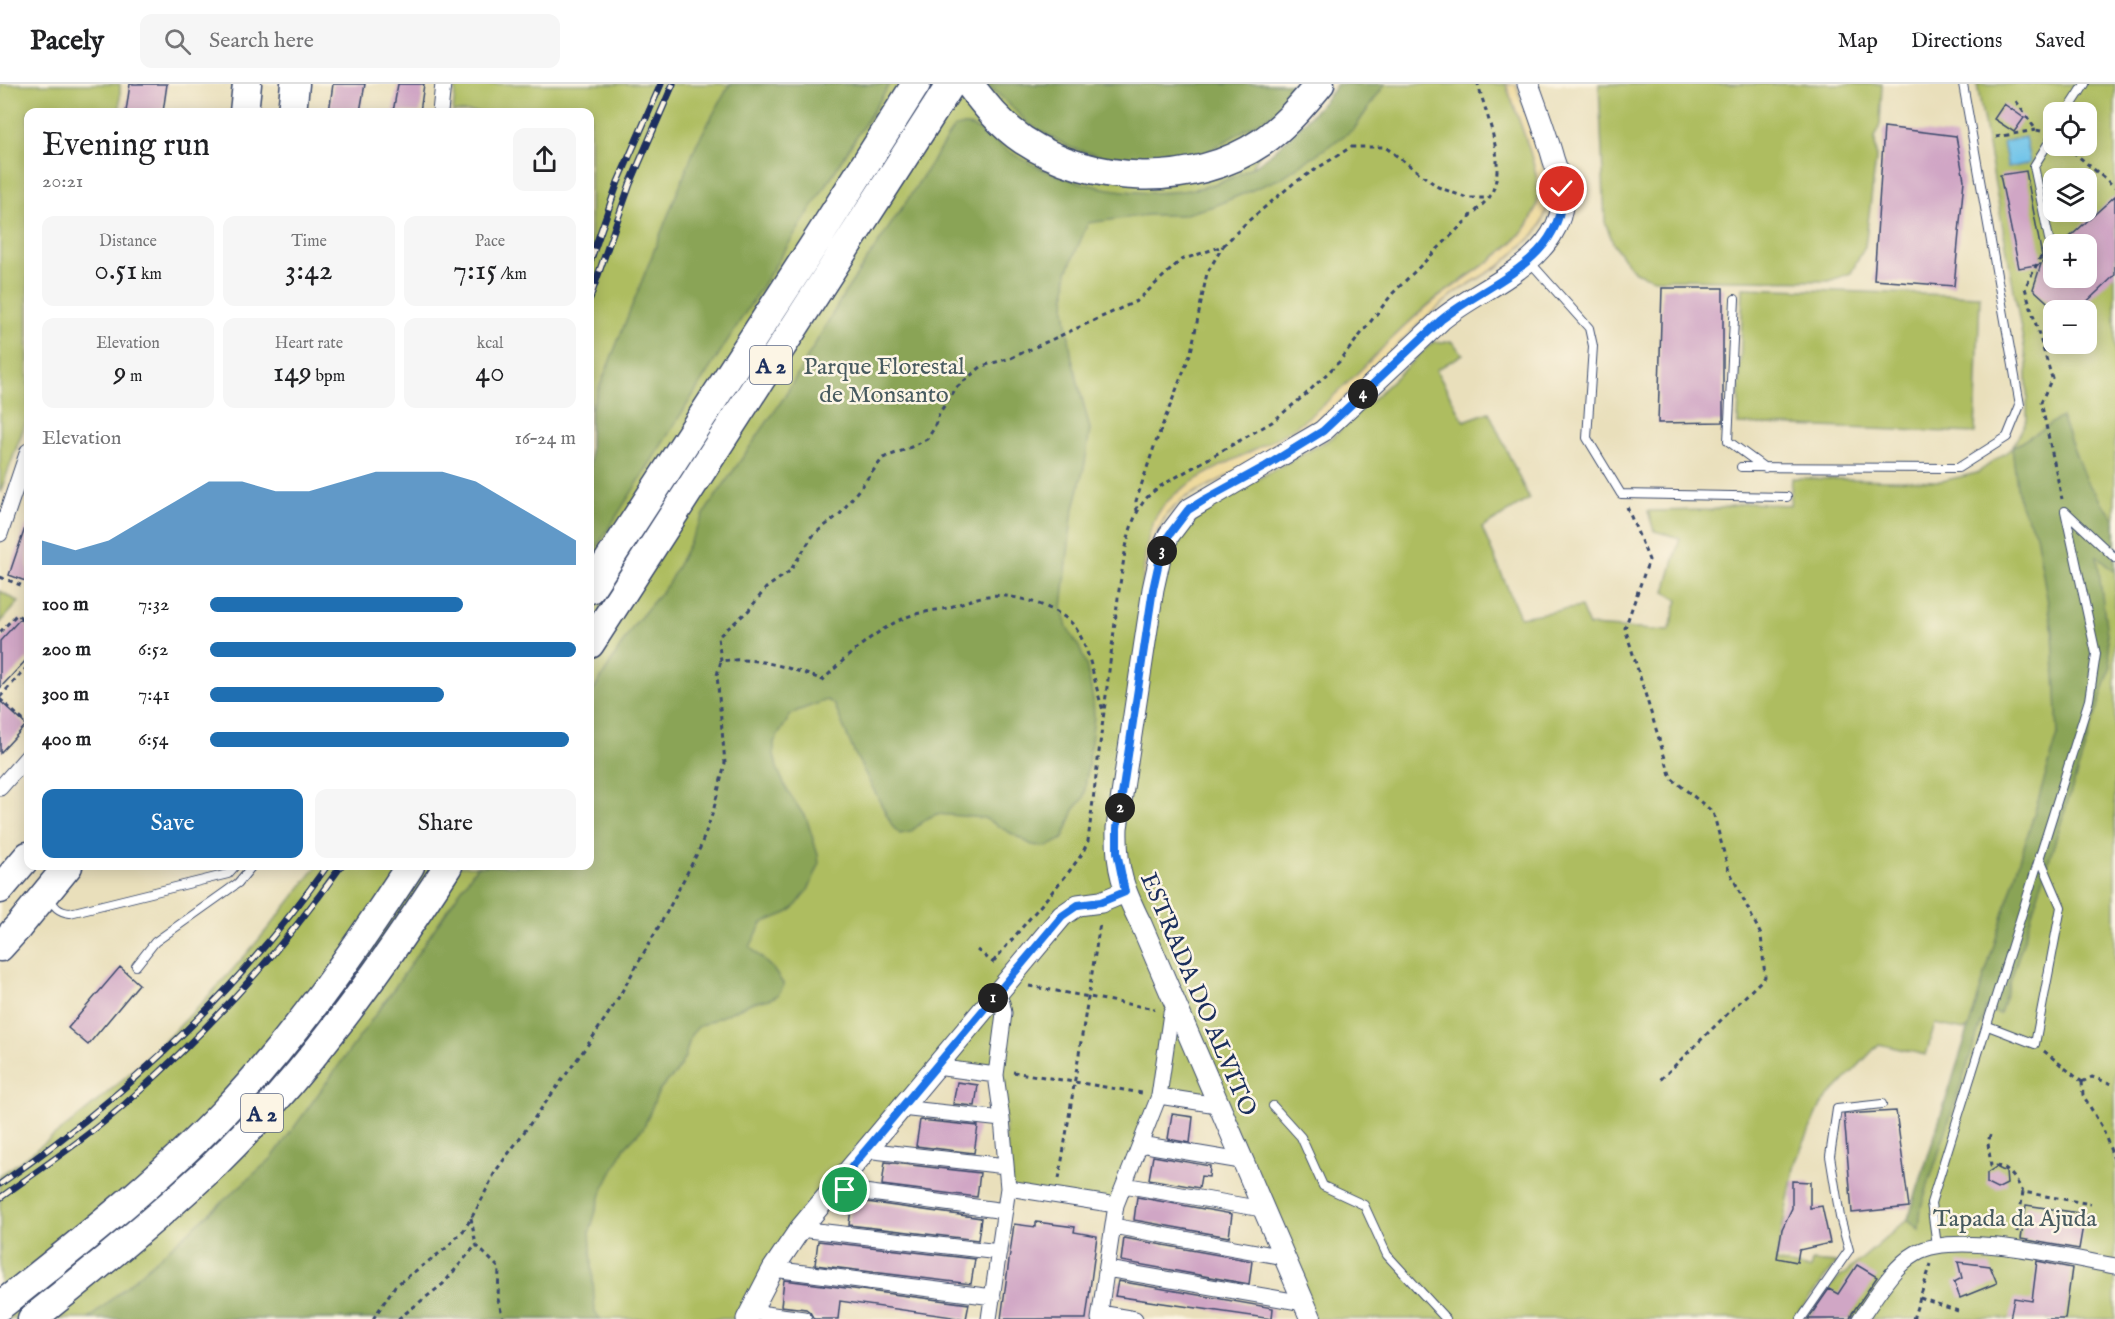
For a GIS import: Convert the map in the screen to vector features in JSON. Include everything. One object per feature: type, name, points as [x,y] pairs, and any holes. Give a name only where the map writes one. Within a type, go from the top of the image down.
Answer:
[{"type":"highway","points":[[244,108],[247,84]]},
{"type":"highway","points":[[292,108],[295,84]]},
{"type":"highway","name":"A 2","points":[[594,583],[916,84]]},
{"type":"highway","name":"A 2","points":[[594,638],[951,84]]},
{"type":"highway","points":[[969,84],[992,114],[1023,140],[1089,170],[1130,176],[1173,174],[1228,160],[1262,142],[1293,116],[1320,84]]},
{"type":"highway","points":[[0,889],[24,861]]},
{"type":"highway","name":"A 2","points":[[0,1306],[118,1210],[223,1113],[305,1017],[407,870]]},
{"type":"highway","name":"A 2","points":[[32,1319],[81,1281],[186,1190],[273,1102],[326,1039],[396,944],[445,870]]},
{"type":"highway","points":[[0,947],[20,926],[60,875]]},
{"type":"street","points":[[441,108],[442,84]]},
{"type":"street","name":"ESTRADA DO ALVITO","points":[[1307,1311],[1174,1010],[1125,892],[1117,852],[1117,828],[1153,589],[1161,553],[1173,528],[1188,510],[1323,431],[1456,307],[1528,261],[1545,245],[1554,231],[1562,210],[1562,189],[1546,133],[1528,84]]},
{"type":"street","points":[[0,534],[24,463]]},
{"type":"street","points":[[0,788],[24,761]]},
{"type":"street","points":[[804,1319],[749,1316],[773,1269],[800,1229],[1068,910],[1078,905],[1101,902],[1125,892]]},
{"type":"street","points":[[989,1319],[1008,1188],[1002,1119],[1004,1012],[1002,1003],[995,995]]},
{"type":"street","points":[[1135,1319],[1099,1316],[1116,1205],[1159,1096],[1174,1010]]},
{"type":"street","points":[[936,1067],[1002,1073]]},
{"type":"street","points":[[1159,1096],[1217,1105]]},
{"type":"street","points":[[901,1108],[1002,1119]]},
{"type":"street","points":[[1140,1144],[1241,1161]]},
{"type":"street","points":[[865,1150],[1006,1166]]},
{"type":"street","points":[[1124,1185],[1262,1209]]},
{"type":"street","points":[[834,1188],[1005,1211]]},
{"type":"street","points":[[1008,1188],[1116,1205]]},
{"type":"street","points":[[1113,1226],[1284,1257]]},
{"type":"street","points":[[800,1229],[999,1252]]},
{"type":"street","points":[[1860,1319],[1892,1274],[1916,1253],[1937,1245],[1981,1243],[2115,1266]]},
{"type":"street","points":[[773,1269],[993,1297]]},
{"type":"street","points":[[1107,1269],[1307,1311]]},
{"type":"lane","points":[[436,108],[442,84]]},
{"type":"lane","points":[[1741,467],[1958,468],[2007,437],[2020,405],[1963,84]]},
{"type":"lane","points":[[2073,102],[2085,84]]},
{"type":"lane","points":[[2043,151],[2034,166],[2048,234]]},
{"type":"lane","points":[[1528,261],[1589,328],[1593,346],[1587,438],[1621,494],[1787,497]]},
{"type":"lane","points":[[1735,299],[1728,441],[1765,468]]},
{"type":"lane","points":[[2065,512],[2115,558]]},
{"type":"lane","points":[[1937,1245],[1931,1203],[2089,700],[2096,654],[2065,512]]},
{"type":"lane","points":[[1988,1026],[2035,1044],[2061,907],[2039,856]]},
{"type":"lane","points":[[60,875],[50,897],[63,912],[70,913],[228,874],[232,870]]},
{"type":"lane","points":[[136,966],[155,942],[238,883],[249,870]]},
{"type":"lane","points":[[1801,1319],[1849,1250],[1840,1217],[1830,1156],[1837,1109],[1882,1104]]},
{"type":"lane","points":[[1273,1106],[1301,1137],[1323,1186],[1364,1205],[1386,1255],[1446,1319]]},
{"type":"path","points":[[977,950],[993,962],[1082,854],[1088,841],[1119,590],[1126,549],[1137,513],[1144,501],[1159,487],[1272,422],[1305,395],[1339,362],[1394,293],[1489,198],[1496,181],[1497,162],[1478,84]]},
{"type":"path","points":[[2016,101],[2036,130]]},
{"type":"path","points":[[1996,137],[2036,130],[2043,132]]},
{"type":"path","points":[[1137,513],[1136,501],[1154,447],[1191,351],[1207,273],[1223,246],[1247,222],[1294,183],[1351,147],[1385,147],[1438,187],[1467,198],[1489,198]]},
{"type":"path","points":[[2078,156],[2115,187]]},
{"type":"path","points":[[372,1319],[395,1286],[445,1249],[464,1230],[495,1172],[616,1002],[700,848],[713,812],[725,763],[717,675],[721,661],[718,637],[749,610],[766,588],[790,571],[814,534],[840,514],[883,458],[927,439],[940,412],[957,387],[982,366],[1011,358],[1137,301],[1181,260],[1223,246]]},
{"type":"path","points":[[2043,250],[2025,288],[2052,378],[2041,402],[2065,512]]},
{"type":"path","points":[[1621,494],[1649,560],[1625,628],[1671,778],[1713,812],[1728,868],[1761,935],[1765,977],[1658,1082]]},
{"type":"path","points":[[0,578],[24,587]]},
{"type":"path","points":[[721,661],[736,659],[789,667],[823,680],[852,652],[875,635],[907,617],[988,595],[1018,598],[1057,612],[1066,617],[1075,627],[1092,667],[1104,713]]},
{"type":"path","points":[[0,632],[17,614],[24,620]]},
{"type":"path","points":[[24,671],[0,698],[24,721]]},
{"type":"path","points":[[1057,1196],[1100,923]]},
{"type":"path","points":[[1022,985],[1174,1010]]},
{"type":"path","points":[[2035,1044],[2082,1082],[2083,1095],[2102,1127],[2115,1162]]},
{"type":"path","points":[[1002,1073],[1159,1096]]},
{"type":"path","points":[[2082,1082],[2092,1077],[2115,1085]]},
{"type":"path","points":[[1990,1135],[1988,1143],[1991,1166],[1999,1165],[2010,1172],[2023,1192],[2015,1240]]},
{"type":"path","points":[[2023,1192],[2091,1204]]},
{"type":"path","points":[[471,1218],[476,1245],[499,1268],[498,1299],[503,1319]]},
{"type":"path","points":[[398,1319],[443,1284],[476,1245]]},
{"type":"path","points":[[1913,1319],[1937,1245]]},
{"type":"path","points":[[1920,1298],[1958,1311]]},
{"type":"green space","points":[[0,84],[120,84],[120,108],[24,108],[24,427],[0,493]]},
{"type":"green space","points":[[456,84],[1305,84],[1232,197],[1354,129],[1385,84],[1506,84],[1536,176],[1538,201],[1527,226],[1500,253],[1428,305],[1312,415],[1277,438],[1190,485],[1160,511],[1140,622],[1162,588],[1175,540],[1205,508],[1332,438],[1433,342],[1452,342],[1463,354],[1436,370],[1464,421],[1489,412],[1529,499],[1482,528],[1520,617],[1581,607],[1589,626],[1669,631],[1678,600],[1665,592],[1680,538],[1654,531],[1648,511],[1711,510],[1746,503],[1790,505],[1792,478],[1942,481],[1977,473],[2012,448],[2027,419],[2027,363],[1977,84],[2115,84],[2115,1319],[1808,1319],[1828,1288],[1908,1219],[1969,1028],[1964,1030],[1935,1024],[1926,1055],[1879,1044],[1821,1105],[1795,1163],[1776,1262],[1810,1269],[1812,1261],[1836,1263],[1794,1319],[1315,1319],[1224,1105],[1166,1096],[1122,1206],[1009,1190],[1001,1072],[948,1064],[779,1264],[749,1319],[0,1319],[0,1175],[63,1129],[133,1070],[199,1006],[260,938],[314,870],[594,870],[594,108],[453,108]]},
{"type":"green space","points":[[730,84],[890,84],[594,552],[594,401],[696,145]]},
{"type":"green space","points":[[985,84],[1300,84],[1282,108],[1207,152],[1159,158],[1113,159],[1071,148],[1030,125]]},
{"type":"green space","name":"Parque Florestal de Monsanto","points":[[1337,84],[1385,84],[1354,129],[1281,178],[1214,206],[1182,215],[1148,215],[1088,223],[1067,272],[1065,309],[1072,359],[1090,429],[1085,463],[1072,517],[1062,608],[1067,627],[1086,664],[1094,717],[1084,798],[1074,810],[1063,839],[1047,847],[1032,845],[984,818],[937,814],[910,832],[900,834],[893,827],[854,752],[834,704],[827,700],[797,711],[790,716],[774,742],[774,754],[777,768],[787,790],[807,820],[819,865],[808,890],[795,907],[787,913],[762,923],[750,947],[773,969],[784,985],[778,995],[770,999],[751,1003],[698,1027],[691,1035],[685,1057],[676,1073],[661,1088],[656,1097],[644,1127],[625,1147],[601,1194],[590,1231],[595,1313],[601,1319],[89,1319],[272,1158],[391,993],[474,870],[594,870],[594,690],[634,625],[668,584],[707,509],[785,396],[844,294],[954,127],[965,126],[977,129],[1022,159],[1067,178],[1119,190],[1146,193],[1173,192],[1199,188],[1225,180],[1256,165],[1287,139]]},
{"type":"green space","points":[[1599,84],[1882,84],[1880,124],[1875,139],[1876,159],[1865,246],[1851,273],[1829,281],[1654,279],[1635,272],[1614,245],[1605,222]]},
{"type":"green space","points":[[1743,288],[1980,296],[1975,433],[1738,424]]},
{"type":"green space","points":[[2061,417],[2086,481],[2115,520],[2115,572],[2097,556],[2111,666],[2000,1014],[1986,1008],[1921,1207],[1919,1230],[1908,1219],[2058,735],[2053,632],[2036,534],[2019,502],[2012,448]]},
{"type":"green space","points":[[0,591],[19,602],[0,623]]},
{"type":"sand","points":[[1506,84],[1516,84],[1549,185],[1548,206],[1535,234],[1501,265],[1456,292],[1421,322],[1336,406],[1293,438],[1232,474],[1184,498],[1167,514],[1155,536],[1144,592],[1142,588],[1145,558],[1152,527],[1161,509],[1173,496],[1205,474],[1295,427],[1331,399],[1429,305],[1501,253],[1525,230],[1538,201],[1538,190],[1532,160]]},
{"type":"water","points":[[2025,137],[2030,163],[2008,168],[2003,142]]},
{"type":"building","points":[[130,84],[167,84],[164,108],[127,108]]},
{"type":"building","points":[[333,84],[365,84],[361,108],[330,108]]},
{"type":"building","points":[[398,84],[424,84],[421,108],[394,108]]},
{"type":"building","points":[[2004,104],[2024,118],[2014,132],[1994,119]]},
{"type":"building","points":[[1884,127],[1956,136],[1964,180],[1954,286],[1874,280]]},
{"type":"building","points":[[2026,171],[2043,262],[2043,288],[2097,288],[2097,234],[2073,234],[2086,222],[2097,222],[2097,212],[2115,196],[2115,275],[2089,300],[2045,300],[2033,289],[2041,264],[2019,268],[2000,175]]},
{"type":"building","points":[[1662,288],[1723,288],[1723,422],[1658,423]]},
{"type":"building","points":[[24,531],[24,581],[9,575]]},
{"type":"building","points":[[20,619],[24,623],[24,662],[0,688],[0,641]]},
{"type":"building","points":[[0,701],[24,723],[24,727],[0,753]]},
{"type":"building","points":[[120,967],[139,984],[88,1045],[68,1028]]},
{"type":"building","points":[[957,1082],[978,1085],[975,1106],[953,1104]]},
{"type":"building","points":[[1896,1111],[1909,1207],[1852,1213],[1844,1114]]},
{"type":"building","points":[[1172,1114],[1193,1117],[1190,1143],[1168,1139]]},
{"type":"building","points":[[920,1120],[978,1126],[974,1153],[916,1146]]},
{"type":"building","points":[[1153,1156],[1210,1166],[1209,1177],[1201,1176],[1199,1188],[1149,1179]]},
{"type":"building","points":[[885,1162],[980,1173],[977,1197],[882,1185]]},
{"type":"building","points":[[1996,1167],[2006,1172],[2007,1184],[1997,1189],[1987,1184],[1987,1173]]},
{"type":"building","points":[[1792,1181],[1810,1182],[1810,1208],[1822,1206],[1830,1243],[1799,1250],[1797,1262],[1777,1258],[1782,1229],[1792,1208]]},
{"type":"building","points":[[1137,1197],[1232,1214],[1229,1237],[1134,1220]]},
{"type":"building","points":[[852,1200],[981,1218],[978,1240],[849,1225]]},
{"type":"building","points":[[2026,1205],[2085,1214],[2079,1249],[2021,1239]]},
{"type":"building","points":[[1036,1222],[1075,1227],[1074,1232],[1097,1236],[1086,1319],[1001,1319],[1014,1224],[1036,1227]]},
{"type":"building","points":[[1124,1238],[1252,1261],[1249,1284],[1121,1261]]},
{"type":"building","points":[[818,1241],[975,1259],[971,1284],[815,1265]]},
{"type":"building","points":[[2037,1261],[2072,1268],[2065,1319],[2010,1319],[2014,1298],[2032,1301]]},
{"type":"building","points":[[1958,1262],[1990,1266],[1997,1283],[1960,1298],[1954,1282],[1962,1278]]},
{"type":"building","points":[[1857,1265],[1877,1277],[1850,1319],[1808,1319],[1829,1289],[1838,1294]]},
{"type":"building","points":[[784,1280],[969,1304],[966,1319],[840,1301],[838,1319],[814,1319],[806,1309],[781,1306]]},
{"type":"building","points":[[1118,1281],[1273,1308],[1272,1319],[1115,1296]]},
{"type":"railway","points":[[594,251],[618,182],[661,84]]},
{"type":"railway","points":[[594,287],[630,184],[673,84]]},
{"type":"railway","points":[[0,1184],[91,1115],[177,1039],[256,956],[324,870]]},
{"type":"railway","points":[[0,1198],[102,1123],[191,1043],[295,928],[338,870]]},
{"type":"route","points":[[845,1190],[834,1188],[1062,916],[1078,905],[1101,902],[1125,892],[1119,870],[1117,828],[1156,571],[1161,553],[1177,522],[1188,510],[1204,500],[1323,431],[1456,307],[1516,271],[1538,253],[1554,231],[1562,210],[1562,189]]},
{"type":"park label","name":"Tapada da Ajuda","points":[[2015,1218]]}]
